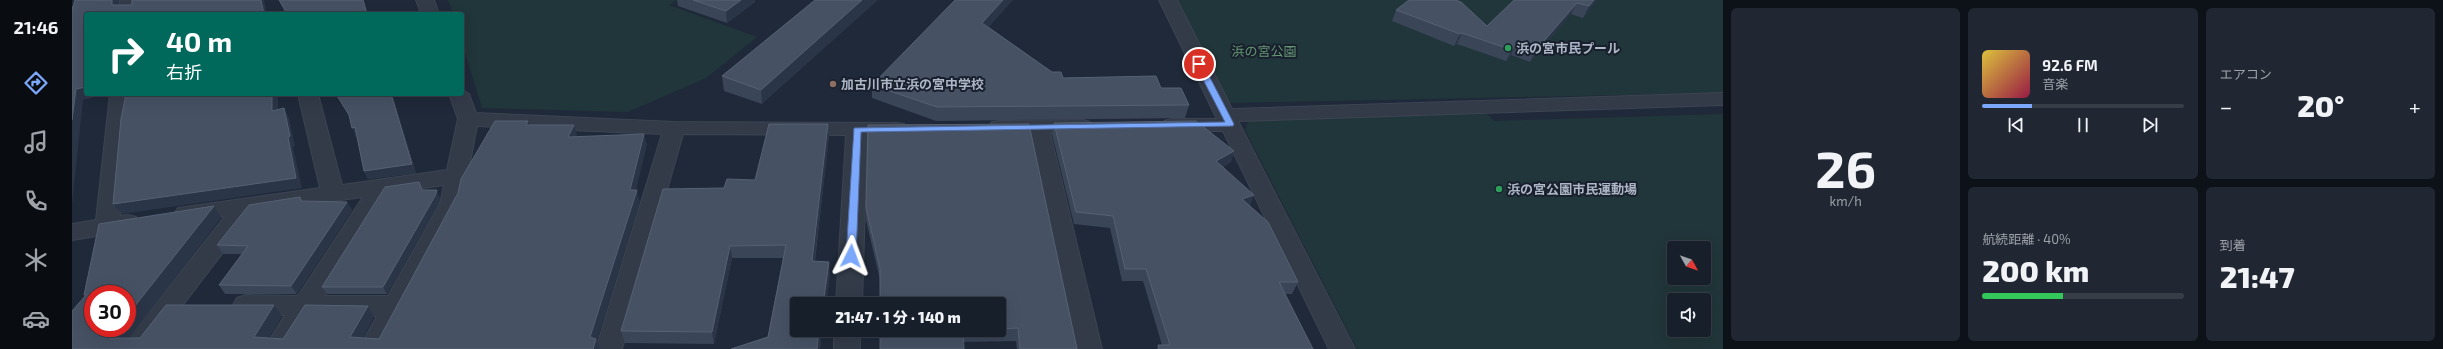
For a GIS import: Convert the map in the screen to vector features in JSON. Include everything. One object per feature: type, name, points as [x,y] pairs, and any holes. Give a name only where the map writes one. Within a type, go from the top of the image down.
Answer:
[{"type":"street","points":[[128,12],[129,0]]},
{"type":"street","points":[[425,0],[429,12]]},
{"type":"street","points":[[1168,0],[1342,349]]},
{"type":"street","points":[[107,227],[120,96]]},
{"type":"street","points":[[309,96],[333,193]]},
{"type":"street","points":[[372,349],[451,204],[458,176],[468,119],[460,96]]},
{"type":"street","points":[[1150,126],[1227,120],[1723,99]]},
{"type":"street","points":[[468,119],[674,128],[920,129]]},
{"type":"street","points":[[983,128],[1102,126]]},
{"type":"street","points":[[1038,127],[1089,349]]},
{"type":"street","points":[[609,349],[674,128]]},
{"type":"street","points":[[849,297],[857,129]]},
{"type":"street","points":[[72,232],[247,205],[458,176]]},
{"type":"street","points":[[277,349],[381,187]]},
{"type":"street","points":[[134,349],[247,205]]},
{"type":"street","points":[[168,305],[395,306]]},
{"type":"street","points":[[847,349],[848,337]]},
{"type":"green space","points":[[448,0],[677,0],[669,5],[757,37],[706,78],[628,112],[482,108],[464,50],[464,12],[452,12]]},
{"type":"green space","name":"浜の宮公園","points":[[1177,0],[1723,0],[1723,93],[1228,103]]},
{"type":"green space","name":"浜の宮公園市民運動場","points":[[1486,113],[1494,121],[1723,114],[1723,349],[1357,349],[1245,130],[1249,120]]},
{"type":"building","points":[[75,0],[112,0],[112,5],[132,5],[132,0],[261,0],[264,12],[84,12],[84,87],[76,89],[72,120],[73,7]]},
{"type":"building","points":[[279,0],[363,0],[366,12],[286,12]]},
{"type":"building","points":[[693,0],[741,0],[726,11]]},
{"type":"building","points":[[815,0],[862,0],[761,90],[722,76]]},
{"type":"building","points":[[955,0],[1003,0],[982,23],[1052,72],[1061,72],[1063,78],[1156,76],[1161,88],[1181,88],[1189,105],[937,107],[872,85]]},
{"type":"building","points":[[1409,0],[1455,0],[1461,2],[1487,26],[1514,0],[1594,0],[1589,6],[1577,3],[1536,50],[1517,43],[1512,50],[1462,33],[1460,34],[1396,10]]},
{"type":"building","points":[[126,96],[272,96],[272,111],[284,108],[296,178],[113,204],[121,119]]},
{"type":"building","points":[[337,96],[392,96],[412,164],[364,171],[355,127],[352,128],[349,115]]},
{"type":"building","points":[[495,121],[528,121],[526,125],[574,125],[568,137],[644,134],[630,190],[637,190],[590,337],[596,339],[593,349],[72,349],[72,311],[84,297],[84,337],[140,338],[166,305],[274,305],[254,337],[283,339],[305,305],[368,306],[350,337],[379,339],[458,193],[461,179]]},
{"type":"building","points":[[1196,121],[1234,151],[1216,161],[1254,195],[1242,199],[1268,222],[1298,282],[1279,282],[1313,349],[1159,349],[1158,345],[1170,345],[1146,269],[1125,269],[1113,216],[1076,212],[1054,123]]},
{"type":"building","points":[[769,124],[828,124],[812,261],[829,262],[824,297],[790,297],[790,337],[818,337],[817,349],[731,349],[768,337],[786,245],[730,246],[712,332],[621,331],[663,189],[724,188],[727,179],[755,180]]},
{"type":"building","points":[[1029,124],[1077,349],[1020,349],[1018,328],[1006,329],[1006,297],[880,297],[880,268],[866,208],[868,125]]},
{"type":"building","points":[[419,182],[422,190],[437,190],[435,196],[383,287],[322,287],[385,187]]},
{"type":"building","points":[[300,197],[301,201],[347,202],[291,286],[219,285],[248,246],[217,245],[249,205]]},
{"type":"building","points":[[214,206],[136,305],[136,285],[86,285],[99,224]]},
{"type":"building","points":[[880,337],[963,337],[964,349],[880,349]]},
{"type":"place","name":"浜の宮市民プール","points":[[1508,48]]},
{"type":"place","name":"加古川市立浜の宮中学校","points":[[833,84]]},
{"type":"place","name":"浜の宮公園市民運動場","points":[[1499,189]]},
{"type":"route","points":[[851,256],[857,129],[1230,124],[1199,64]]}]
